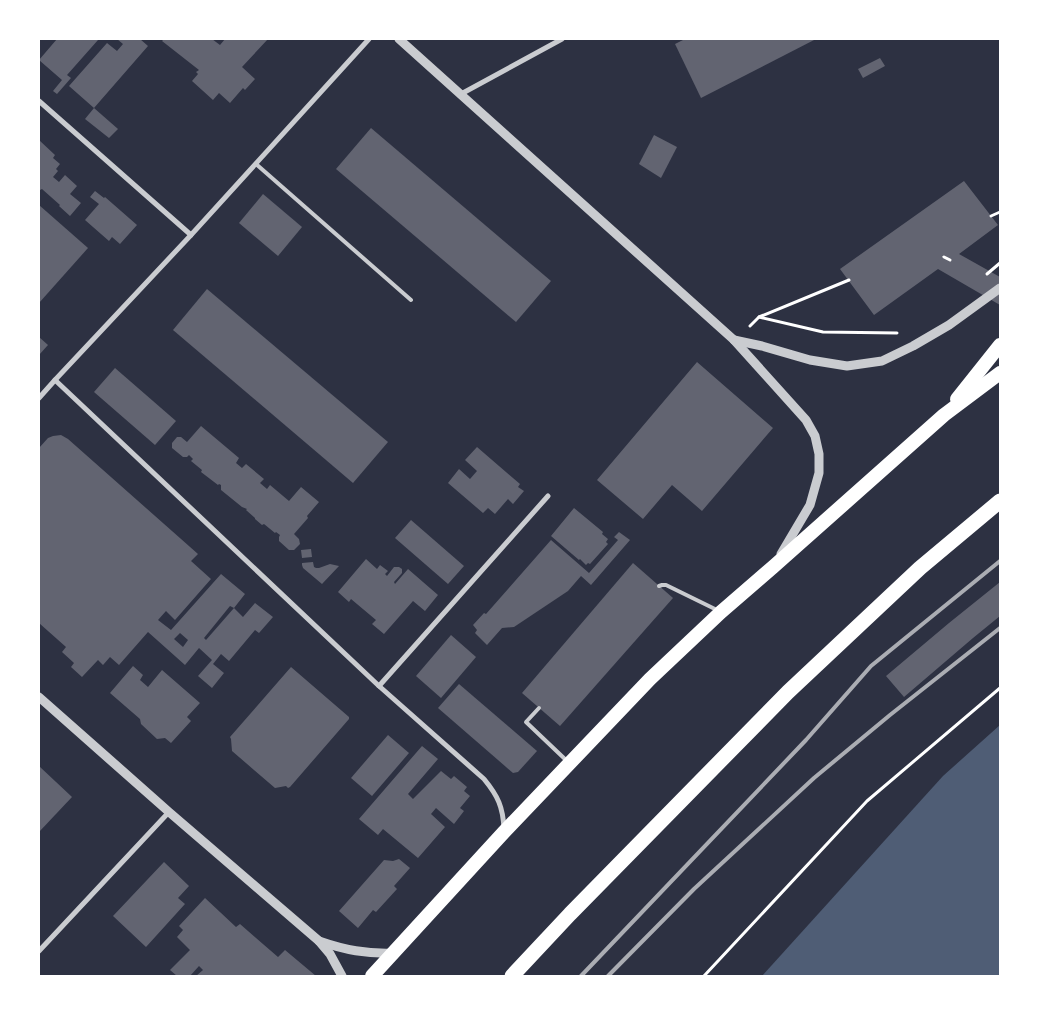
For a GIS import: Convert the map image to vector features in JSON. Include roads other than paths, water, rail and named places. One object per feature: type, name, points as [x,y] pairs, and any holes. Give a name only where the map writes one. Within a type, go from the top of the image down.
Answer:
[{"type":"highway","points":[[944,415],[1000,345]]},
{"type":"highway","points":[[372,976],[504,832],[650,679],[721,612],[944,415],[1000,373]]},
{"type":"highway","points":[[512,976],[788,692],[920,568],[1000,501]]},
{"type":"street","points":[[39,398],[191,235],[369,39]]},
{"type":"street","points":[[399,39],[734,340],[806,420],[815,436],[819,454],[819,473],[810,505],[773,567]]},
{"type":"street","points":[[461,94],[562,39]]},
{"type":"street","points":[[39,101],[191,235]]},
{"type":"street","points":[[734,340],[810,360],[847,366],[882,361],[949,325],[1000,288]]},
{"type":"street","points":[[54,380],[379,686],[484,779],[494,790],[500,803],[504,818],[504,832]]},
{"type":"street","points":[[379,686],[548,496]]},
{"type":"street","points":[[39,696],[169,812],[319,941],[330,954],[342,976]]},
{"type":"street","points":[[39,951],[169,812]]},
{"type":"street","points":[[319,941],[337,948],[374,954],[394,952]]},
{"type":"lane","points":[[256,164],[411,300]]},
{"type":"lane","points":[[659,586],[666,585],[721,612]]},
{"type":"lane","points":[[539,708],[526,722],[570,764]]},
{"type":"water","points":[[1000,725],[1000,976],[762,976],[943,776]]},
{"type":"railway","points":[[581,976],[806,740],[871,666],[1000,561]]},
{"type":"railway","points":[[608,976],[694,889],[814,778],[1000,628]]}]
